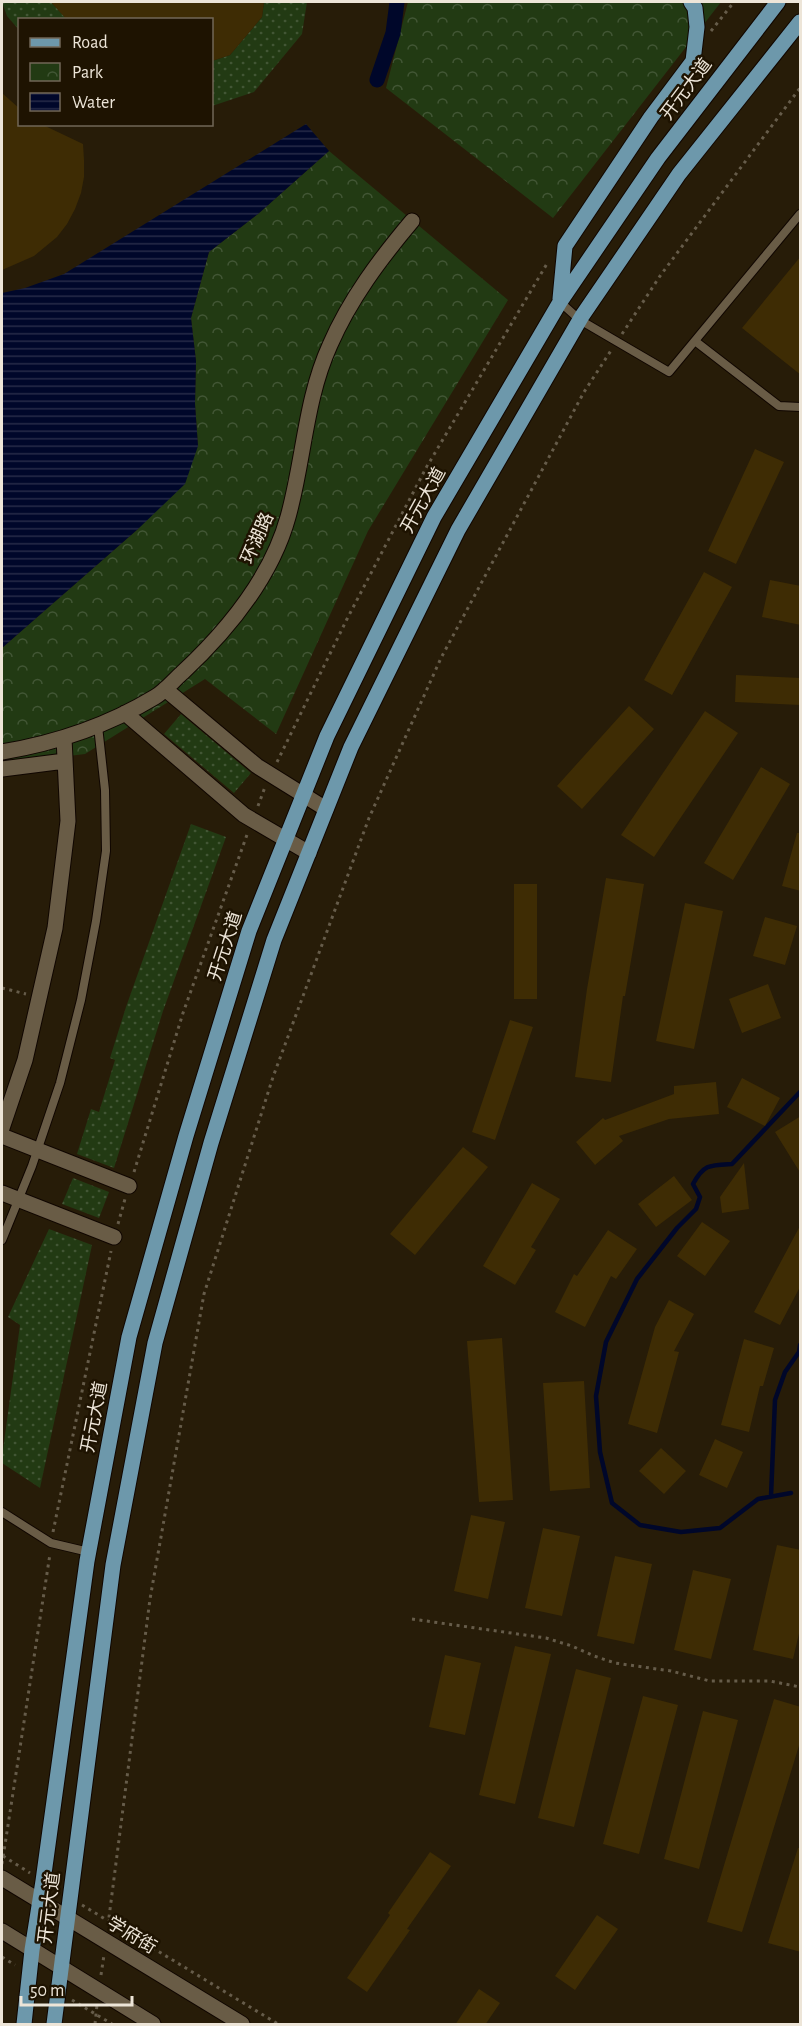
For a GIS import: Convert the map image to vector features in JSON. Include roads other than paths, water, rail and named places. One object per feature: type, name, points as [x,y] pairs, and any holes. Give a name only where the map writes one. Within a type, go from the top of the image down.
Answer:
[{"type":"main road","points":[[560,302],[566,246],[651,117],[693,61],[697,27],[695,8],[691,2]]},
{"type":"main road","name":"开元大道","points":[[24,2025],[32,1950],[44,1881],[89,1552],[129,1337],[186,1136],[249,931],[327,736],[434,518],[560,302],[658,158],[778,2]]},
{"type":"main road","name":"开元大道","points":[[54,2025],[113,1565],[155,1343],[211,1143],[270,951],[351,747],[458,530],[580,320],[679,174],[801,22]]},
{"type":"street","name":"环湖路","points":[[2,752],[33,747],[98,726],[157,696],[202,654],[243,608],[271,561],[288,519],[315,384],[330,346],[355,297],[388,250],[412,221]]},
{"type":"street","points":[[165,689],[257,766],[326,809]]},
{"type":"street","points":[[125,713],[244,815],[309,853]]},
{"type":"street","points":[[2,1128],[25,1060],[54,927],[68,821],[64,738]]},
{"type":"street","points":[[2,769],[65,761]]},
{"type":"street","points":[[2,1136],[129,1186]]},
{"type":"street","points":[[2,1193],[114,1237]]},
{"type":"street","name":"学府街","points":[[2,1878],[242,2025]]},
{"type":"street","points":[[2,1931],[153,2025]]},
{"type":"lane","points":[[560,302],[580,320],[669,372],[801,214]]},
{"type":"lane","points":[[695,341],[779,405],[801,407]]},
{"type":"lane","points":[[2,1240],[38,1150],[60,1083],[81,1000],[106,851],[105,790],[98,726]]},
{"type":"lane","points":[[2,1512],[51,1543],[89,1552]]},
{"type":"water","points":[[306,124],[329,151],[258,214],[209,252],[191,318],[196,361],[195,404],[198,446],[185,484],[138,529],[2,648],[2,293],[25,288],[64,274]]},
{"type":"waterway","points":[[377,80],[393,33],[397,2]]},
{"type":"waterway","points":[[791,1493],[758,1499],[720,1528],[681,1532],[640,1525],[612,1503],[600,1452],[596,1396],[606,1342],[637,1279],[677,1228],[696,1209],[700,1197],[693,1184],[697,1177],[708,1167],[732,1164],[800,1092]]},
{"type":"waterway","points":[[771,1496],[775,1400],[785,1372],[799,1352],[800,1345]]}]
